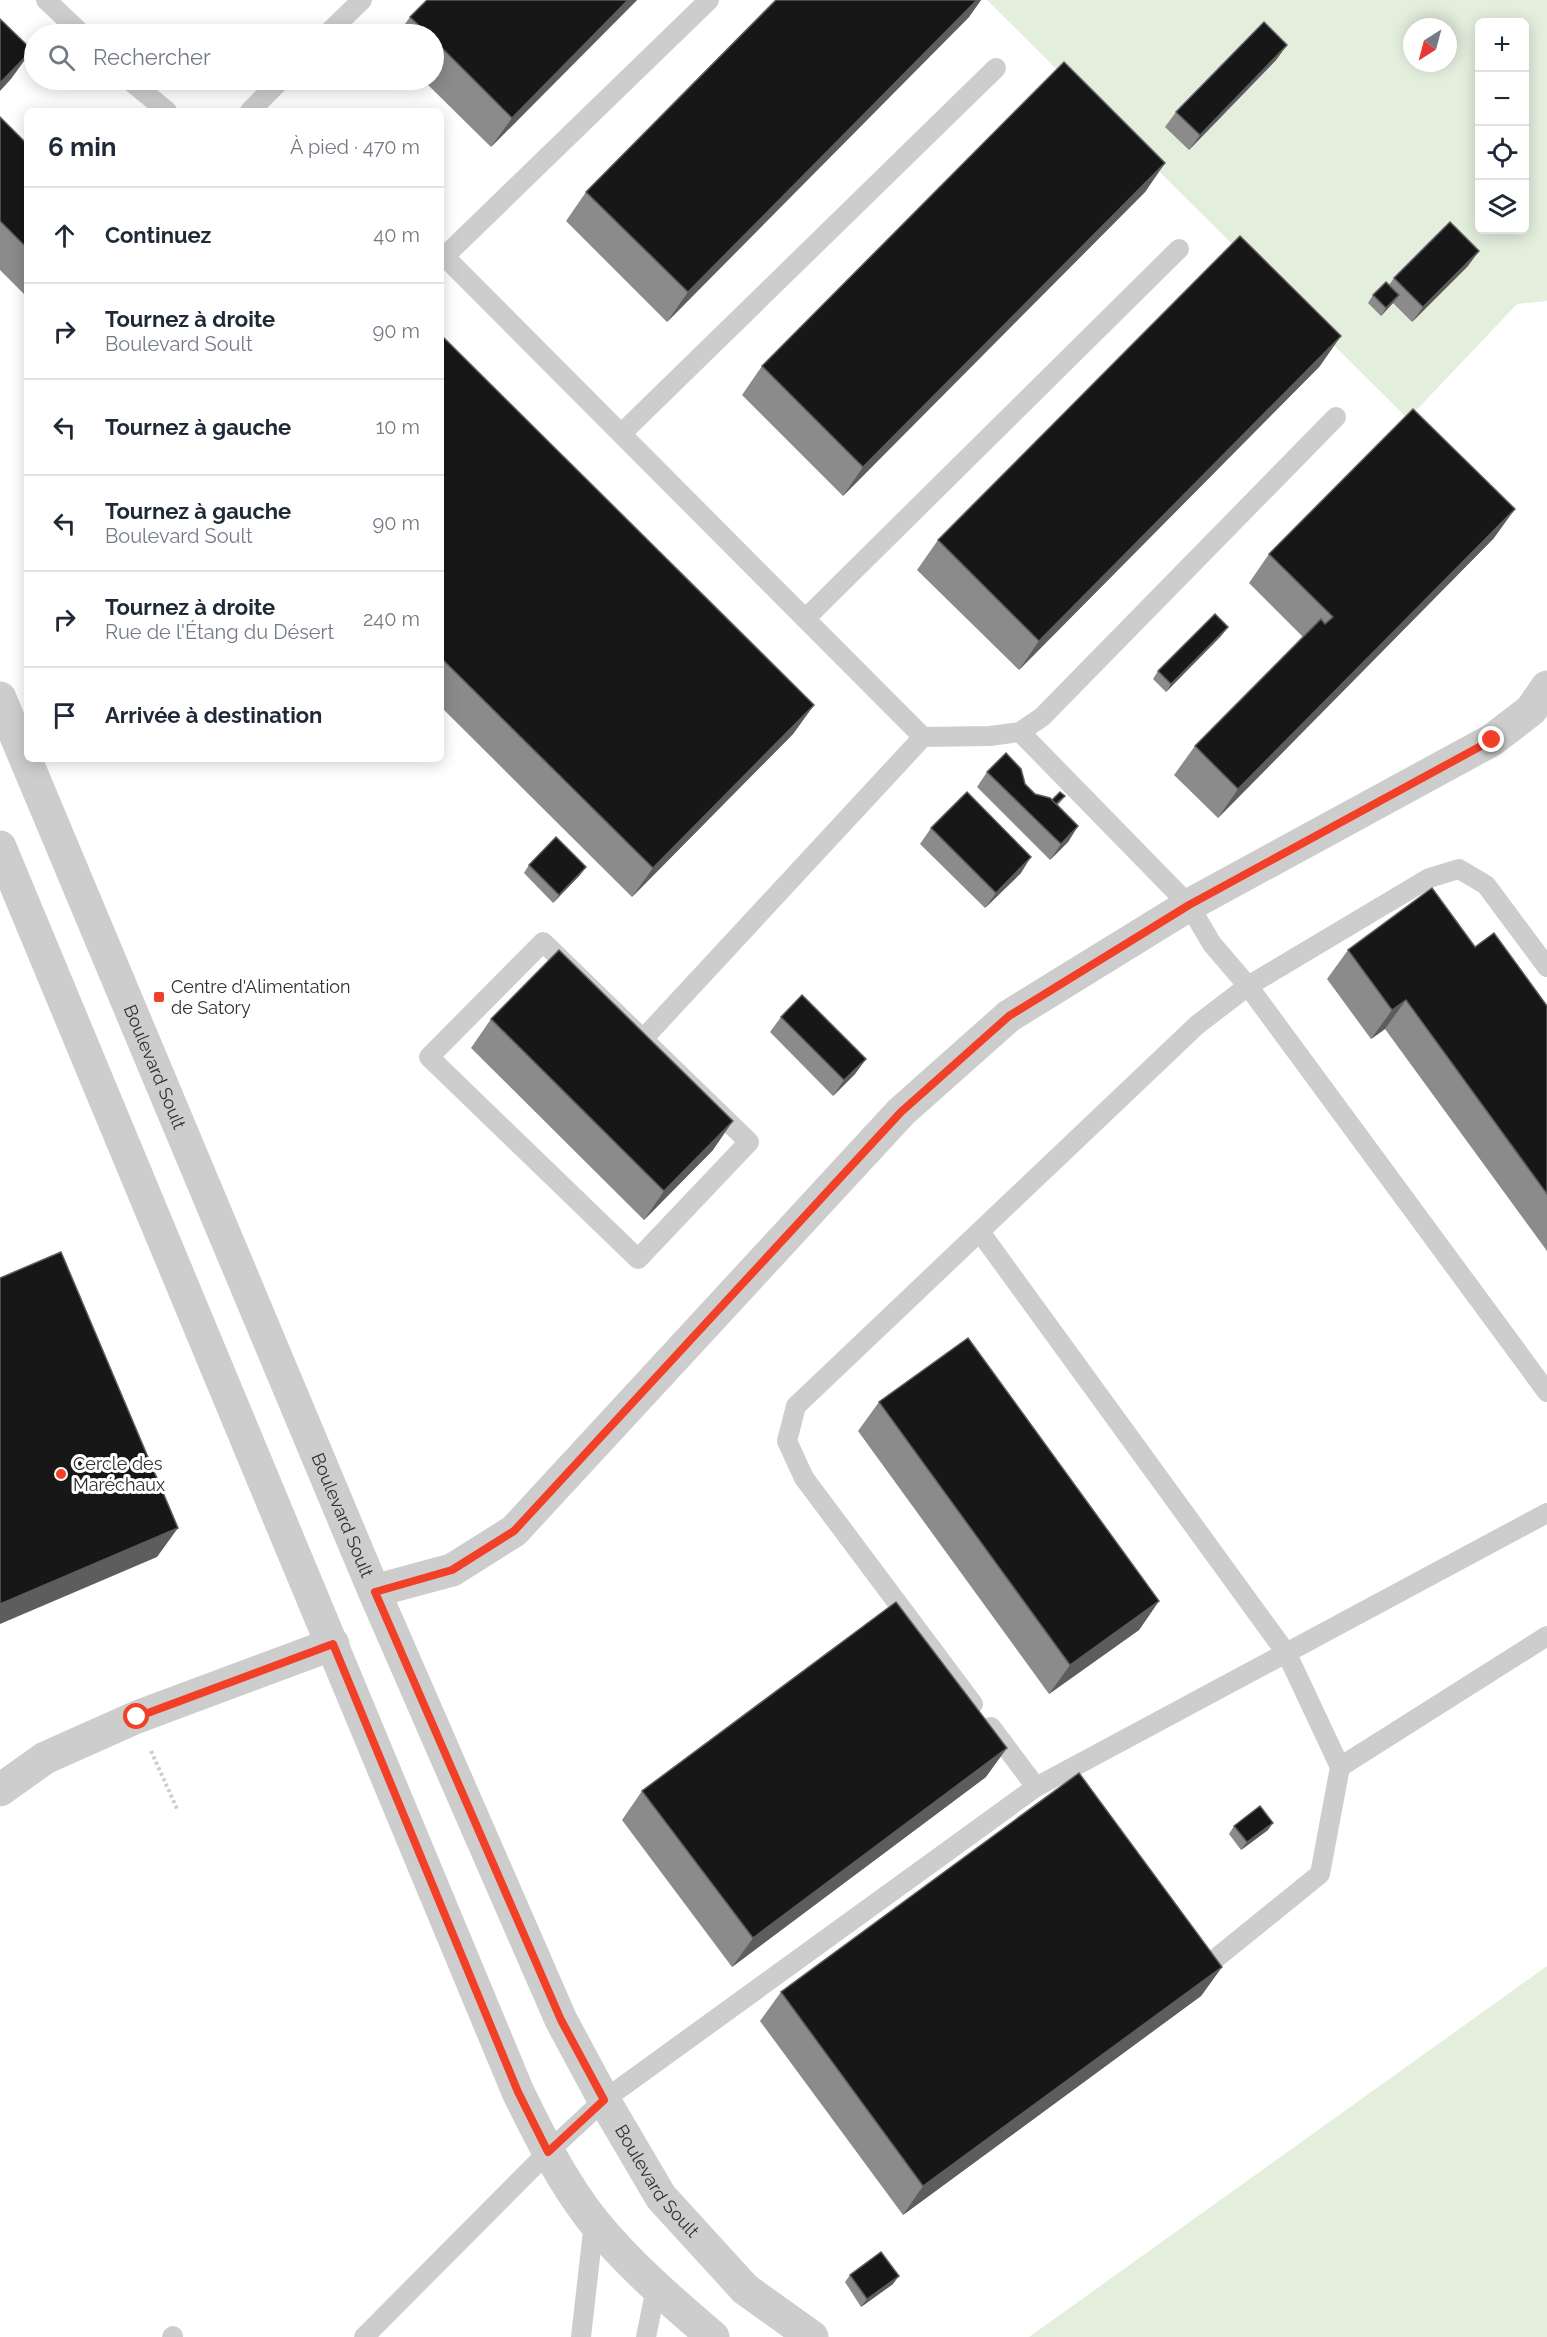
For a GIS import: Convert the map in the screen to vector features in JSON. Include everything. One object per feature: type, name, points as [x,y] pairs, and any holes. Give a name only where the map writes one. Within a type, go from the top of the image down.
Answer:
[{"type":"street","points":[[375,1592],[452,1570],[514,1531],[901,1112],[1009,1016],[1189,905],[1492,740],[1530,710],[1547,687]]},
{"type":"street","name":"Boulevard Soult","points":[[0,698],[24,755]]},
{"type":"street","name":"Boulevard Soult","points":[[27,762],[375,1592],[561,2020],[604,2100],[661,2197],[745,2289],[812,2337]]},
{"type":"street","points":[[0,847],[518,2092],[548,2152],[594,2222],[656,2288],[712,2337]]},
{"type":"street","points":[[0,1790],[45,1758],[137,1717],[333,1644]]},
{"type":"lane","points":[[46,0],[71,24]]},
{"type":"lane","points":[[337,24],[362,0]]},
{"type":"lane","points":[[444,253],[709,0]]},
{"type":"lane","points":[[621,434],[996,68]]},
{"type":"lane","points":[[141,90],[162,108]]},
{"type":"lane","points":[[253,108],[271,90]]},
{"type":"lane","points":[[805,619],[1179,249]]},
{"type":"lane","points":[[444,255],[923,737],[990,736],[1020,732],[1042,717],[1336,417]]},
{"type":"lane","points":[[1020,732],[1189,905],[1212,944],[1248,986],[1547,1392]]},
{"type":"lane","points":[[643,1039],[923,737]]},
{"type":"lane","points":[[1036,1787],[804,1478],[786,1441],[796,1406],[1197,1025],[1248,986],[1429,878],[1459,869],[1486,885],[1547,967]]},
{"type":"lane","points":[[543,942],[643,1039],[749,1142],[638,1259],[429,1057],[543,942]]},
{"type":"lane","points":[[980,1232],[1287,1654],[1340,1767],[1320,1874],[1204,1968]]},
{"type":"lane","points":[[364,2337],[548,2152],[604,2100],[1036,1787],[1547,1513]]},
{"type":"lane","points":[[1340,1767],[1547,1636]]},
{"type":"lane","points":[[580,2337],[594,2222]]},
{"type":"lane","points":[[646,2337],[656,2288]]},
{"type":"path","points":[[137,1717],[178,1811]]},
{"type":"green space","points":[[987,0],[1547,0],[1547,301],[1517,304],[1408,419]]},
{"type":"green space","points":[[1547,1966],[1547,2337],[1029,2337]]},
{"type":"building","points":[[427,0],[628,0],[512,118],[444,50],[444,24],[417,24],[410,17]]},
{"type":"building","points":[[776,0],[977,0],[688,292],[586,192]]},
{"type":"building","points":[[0,19],[24,42],[24,58],[0,83]]},
{"type":"building","points":[[1264,22],[1287,45],[1200,135],[1176,112]]},
{"type":"building","points":[[1064,62],[1165,163],[863,467],[762,366]]},
{"type":"building","points":[[0,117],[24,141],[24,245],[0,221]]},
{"type":"building","points":[[1450,222],[1479,251],[1423,307],[1394,278]]},
{"type":"building","points":[[1240,236],[1341,336],[1039,641],[938,540]]},
{"type":"building","points":[[1386,282],[1399,295],[1386,308],[1373,295]]},
{"type":"building","points":[[444,338],[814,705],[653,868],[444,661]]},
{"type":"building","points":[[1413,409],[1515,509],[1238,789],[1195,746],[1321,619],[1325,624],[1333,617],[1269,554]]},
{"type":"building","points":[[1215,614],[1228,627],[1171,684],[1158,671]]},
{"type":"building","points":[[1006,753],[1021,769],[1025,784],[1035,794],[1050,798],[1078,826],[1061,844],[987,772]]},
{"type":"building","points":[[967,792],[1031,857],[996,893],[931,828]]},
{"type":"building","points":[[1060,792],[1065,796],[1056,804],[1052,800]]},
{"type":"building","points":[[556,837],[586,867],[559,895],[529,865]]},
{"type":"building","points":[[1432,888],[1475,947],[1494,933],[1547,1006],[1547,1194],[1406,1000],[1392,1010],[1348,950]]},
{"type":"building","points":[[559,950],[733,1121],[664,1191],[491,1019]]},
{"type":"building","points":[[802,995],[866,1059],[844,1080],[781,1017]]},
{"type":"building","name":"Cercle des Maréchaux","points":[[61,1252],[178,1528],[0,1604],[0,1278]]},
{"type":"building","points":[[968,1338],[1159,1601],[1070,1665],[879,1402]]},
{"type":"building","points":[[896,1602],[1007,1748],[753,1938],[642,1791]]},
{"type":"building","points":[[1079,1773],[1222,1967],[923,2186],[781,1992]]},
{"type":"building","points":[[1260,1806],[1273,1823],[1247,1842],[1234,1826]]},
{"type":"building","points":[[881,2252],[899,2276],[867,2299],[850,2275]]},
{"type":"place","name":"Centre d'Alimentation de Satory","points":[[159,997]]},
{"type":"place","name":"Cercle des Maréchaux","points":[[61,1474]]},
{"type":"route","points":[[137,1717],[333,1644],[518,2092],[548,2152],[604,2100],[561,2020],[375,1592],[452,1570],[514,1531],[901,1112],[1009,1016],[1189,905],[1492,740]]}]
